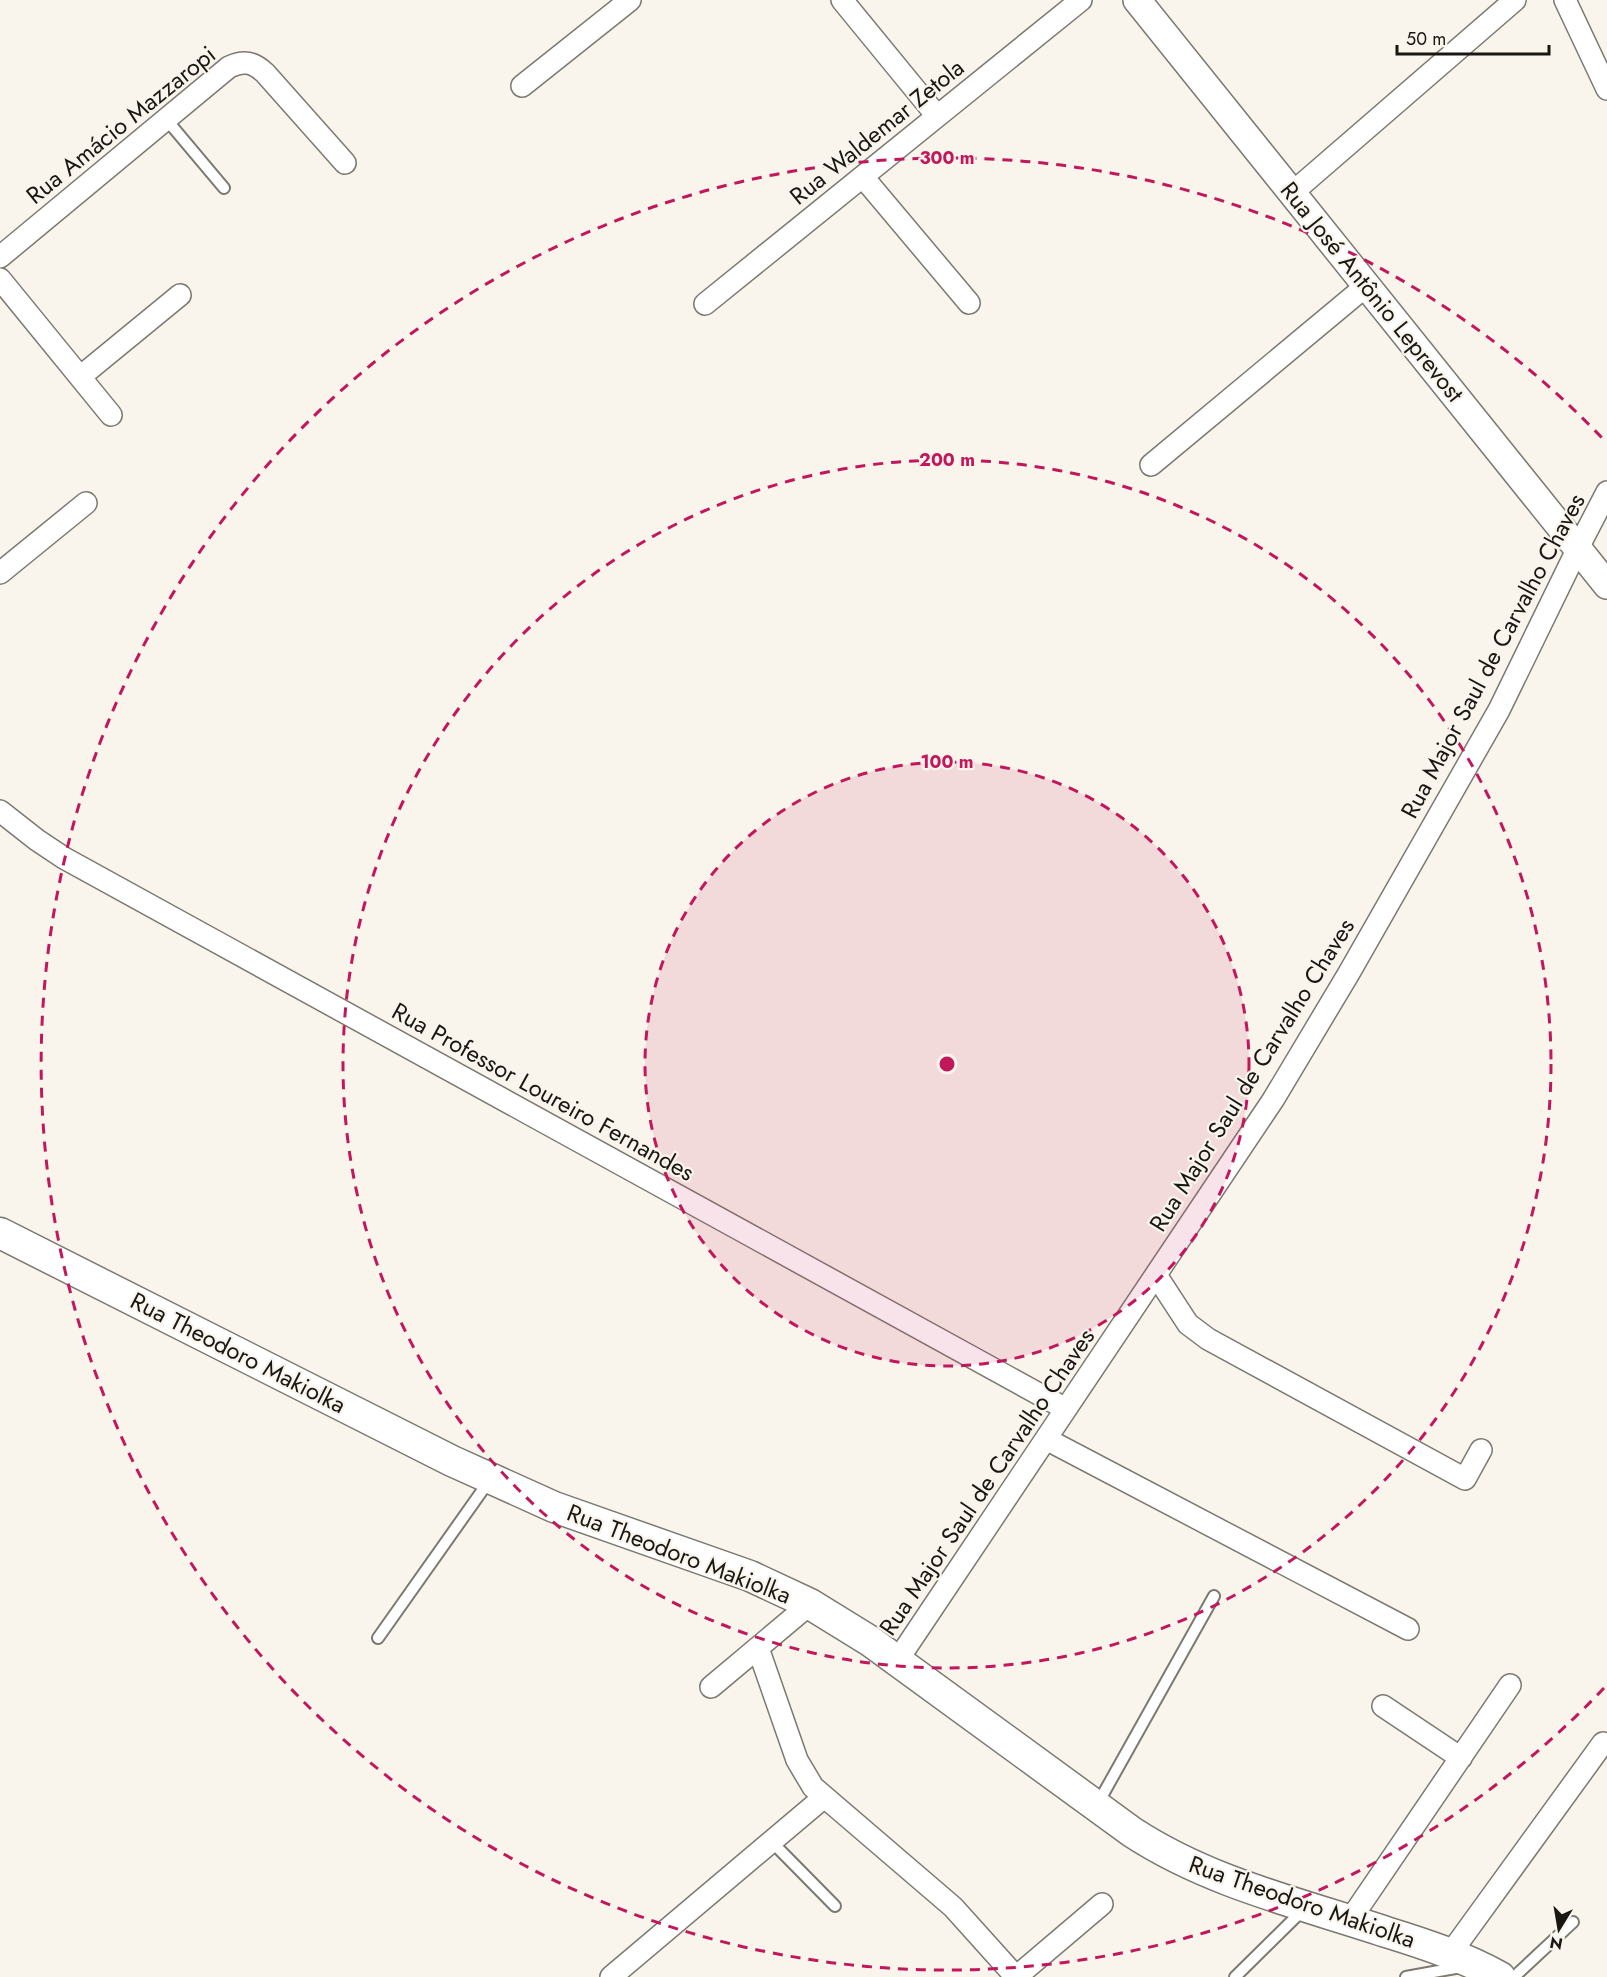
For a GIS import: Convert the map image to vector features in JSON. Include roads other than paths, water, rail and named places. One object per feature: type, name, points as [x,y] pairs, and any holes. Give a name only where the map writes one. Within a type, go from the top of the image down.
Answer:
[{"type":"main road","name":"Rua Theodoro Makiolka","points":[[0,1233],[490,1479],[554,1508],[750,1576],[810,1604],[897,1661],[1096,1807],[1160,1850],[1186,1863],[1266,1895],[1350,1920],[1485,1970]]},
{"type":"street","points":[[522,86],[630,0]]},
{"type":"street","points":[[842,0],[937,116]]},
{"type":"street","name":"Rua Waldemar Zetola","points":[[705,304],[1081,0]]},
{"type":"street","name":"Rua José Antônio Leprevost","points":[[1137,0],[1607,585]]},
{"type":"street","points":[[1292,193],[1515,0]]},
{"type":"street","points":[[1564,0],[1607,89]]},
{"type":"street","name":"Rua Amácio Mazzaropi","points":[[0,258],[166,119],[239,62],[249,62],[265,73],[345,163]]},
{"type":"street","points":[[862,177],[969,303]]},
{"type":"street","points":[[0,279],[111,415]]},
{"type":"street","points":[[1151,465],[1366,285]]},
{"type":"street","points":[[80,377],[180,295]]},
{"type":"street","name":"Rua Major Saul de Carvalho Chaves","points":[[897,1661],[1273,1100],[1343,983],[1499,710],[1607,492]]},
{"type":"street","points":[[0,573],[86,503]]},
{"type":"street","name":"Rua Professor Loureiro Fernandes","points":[[0,811],[64,858],[1066,1409]]},
{"type":"street","points":[[1156,1275],[1188,1324],[1208,1339],[1465,1479],[1481,1450]]},
{"type":"street","points":[[1046,1439],[1408,1629]]},
{"type":"street","points":[[711,1687],[810,1604]]},
{"type":"street","points":[[758,1648],[797,1760],[813,1787],[823,1798],[953,1907],[1016,1977],[1102,1904]]},
{"type":"street","points":[[1350,1920],[1510,1685]]},
{"type":"street","points":[[1383,1706],[1461,1758]]},
{"type":"street","points":[[1485,1970],[1603,1743]]},
{"type":"street","points":[[611,1977],[823,1798]]},
{"type":"lane","points":[[166,119],[224,188]]},
{"type":"lane","points":[[378,1638],[490,1479]]},
{"type":"lane","points":[[1096,1807],[1214,1596]]},
{"type":"lane","points":[[771,1841],[835,1906]]},
{"type":"lane","points":[[1235,1977],[1306,1907]]},
{"type":"lane","points":[[1406,1977],[1485,1970],[1573,1922]]}]
